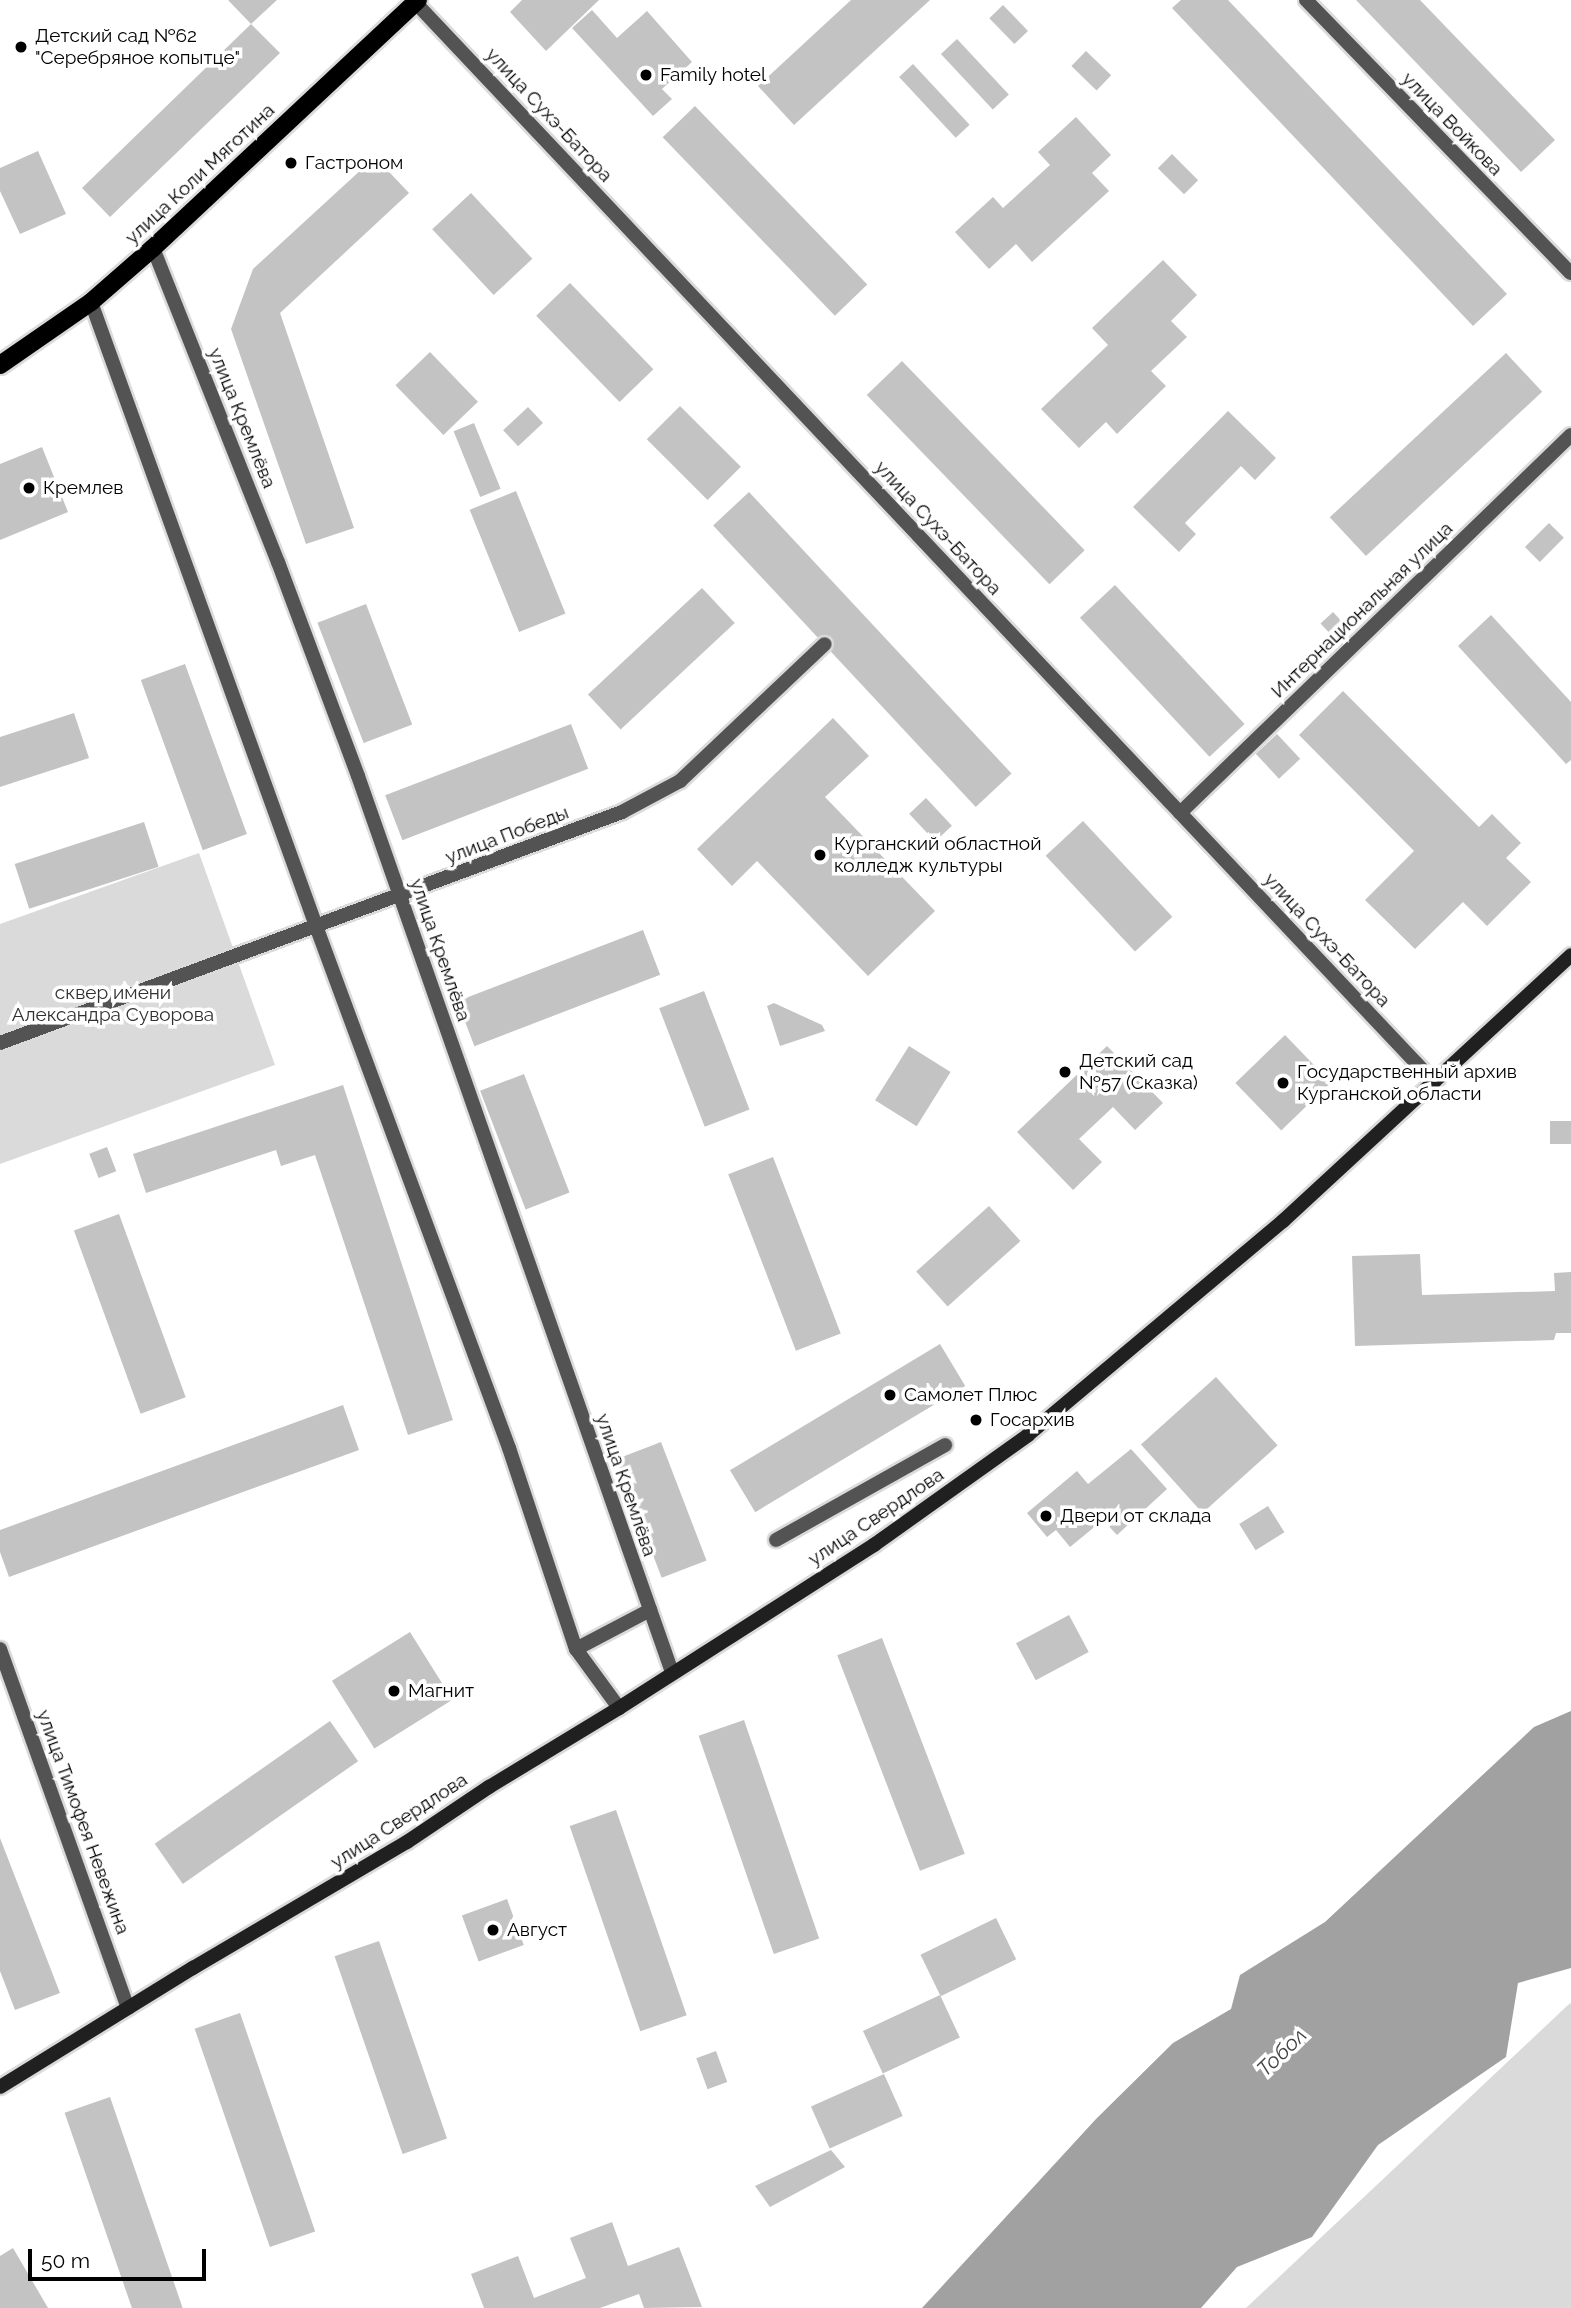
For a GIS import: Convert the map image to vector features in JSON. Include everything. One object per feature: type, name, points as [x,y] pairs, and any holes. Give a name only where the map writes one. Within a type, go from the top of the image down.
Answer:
[{"type":"main road","name":"улица Коли Мяготина","points":[[0,365],[91,302],[153,248],[416,1]]},
{"type":"main road","name":"улица Свердлова","points":[[0,2087],[407,1842],[489,1787],[619,1708],[874,1545],[1028,1436],[1283,1221],[1571,955]]},
{"type":"street","name":"улица Войкова","points":[[1306,0],[1571,273]]},
{"type":"street","name":"улица Сухэ-Батора","points":[[416,1],[1434,1082]]},
{"type":"street","name":"улица Кремлёва","points":[[153,248],[278,562],[400,896],[672,1672]]},
{"type":"street","points":[[91,302],[316,926],[509,1448],[576,1649],[619,1708]]},
{"type":"street","name":"Интернациональная улица","points":[[1181,813],[1571,435]]},
{"type":"street","name":"улица Победы","points":[[0,1043],[224,963],[316,926],[622,813],[680,781],[825,644]]},
{"type":"street","points":[[776,1539],[945,1445]]},
{"type":"street","points":[[576,1649],[650,1610]]},
{"type":"street","name":"улица Тимофея Невежина","points":[[0,1648],[128,2008]]},
{"type":"green space","name":"сквер имени Александра Суворова","points":[[199,853],[275,1065],[0,1164],[0,924]]},
{"type":"green space","points":[[1571,2003],[1571,2308],[1246,2308],[1568,2005]]},
{"type":"water","name":"Тобол","points":[[1571,1711],[1571,1968],[1518,1983],[1506,2057],[1378,2145],[1312,2237],[1237,2267],[1201,2308],[922,2308],[1096,2119],[1173,2043],[1231,2009],[1240,1975],[1325,1922],[1534,1727]]},
{"type":"building","points":[[228,0],[277,0],[251,24]]},
{"type":"building","points":[[522,0],[599,0],[546,51],[510,12]]},
{"type":"building","points":[[851,0],[930,0],[794,125],[758,86]]},
{"type":"building","points":[[1181,0],[1228,0],[1507,294],[1473,326],[1172,8]]},
{"type":"building","points":[[1356,0],[1420,0],[1555,140],[1521,172]]},
{"type":"building","points":[[1003,5],[1028,31],[1014,44],[989,18]]},
{"type":"building","name":"Family hotel","points":[[592,10],[617,38],[647,11],[692,62],[662,89],[672,99],[653,116],[572,28]]},
{"type":"building","points":[[251,24],[280,53],[110,217],[82,188]]},
{"type":"building","points":[[957,39],[1009,95],[993,110],[941,54]]},
{"type":"building","points":[[1086,51],[1111,75],[1097,90],[1071,66]]},
{"type":"building","points":[[913,64],[970,125],[956,138],[899,77]]},
{"type":"building","points":[[695,106],[867,284],[835,316],[663,137]]},
{"type":"building","points":[[1076,117],[1111,155],[1092,173],[1109,191],[1032,262],[1016,244],[989,269],[955,232],[993,197],[1003,208],[1050,165],[1038,152]]},
{"type":"building","points":[[38,151],[66,214],[20,234],[0,191],[0,168]]},
{"type":"building","points":[[1172,154],[1198,180],[1184,194],[1158,168]]},
{"type":"building","points":[[375,157],[409,193],[280,313],[354,528],[306,544],[231,329],[253,269]]},
{"type":"building","points":[[471,193],[532,259],[494,295],[432,229]]},
{"type":"building","points":[[1163,260],[1197,295],[1171,321],[1187,337],[1151,371],[1166,386],[1117,434],[1106,422],[1079,448],[1041,409],[1108,345],[1092,328]]},
{"type":"building","points":[[570,283],[653,369],[620,402],[536,316]]},
{"type":"building","points":[[430,352],[478,402],[443,435],[395,385]]},
{"type":"building","points":[[1506,353],[1542,392],[1366,556],[1330,517]]},
{"type":"building","points":[[902,361],[1085,550],[1049,584],[867,395]]},
{"type":"building","points":[[680,406],[741,467],[708,500],[647,439]]},
{"type":"building","points":[[528,407],[543,423],[518,446],[503,430]]},
{"type":"building","points":[[1228,411],[1276,458],[1255,480],[1241,466],[1185,523],[1196,534],[1179,552],[1133,507]]},
{"type":"building","points":[[474,423],[501,489],[480,497],[454,431]]},
{"type":"building","name":"Кремлев","points":[[42,447],[68,512],[0,540],[0,464]]},
{"type":"building","points":[[516,491],[565,613],[519,632],[470,510]]},
{"type":"building","points":[[749,492],[1012,774],[976,807],[713,525]]},
{"type":"building","points":[[1549,523],[1564,538],[1540,562],[1525,547]]},
{"type":"building","points":[[1115,585],[1245,724],[1209,757],[1080,618]]},
{"type":"building","points":[[702,588],[735,623],[621,729],[588,694]]},
{"type":"building","points":[[366,604],[412,724],[364,743],[317,623]]},
{"type":"building","points":[[1333,612],[1351,631],[1338,643],[1321,624]]},
{"type":"building","points":[[1491,615],[1571,702],[1571,760],[1566,764],[1458,646]]},
{"type":"building","points":[[185,664],[247,834],[203,850],[141,680]]},
{"type":"building","points":[[1343,691],[1479,827],[1492,814],[1521,843],[1506,858],[1531,882],[1487,926],[1463,902],[1415,949],[1365,900],[1414,851],[1299,735]]},
{"type":"building","points":[[74,713],[89,758],[0,787],[0,737]]},
{"type":"building","points":[[833,718],[869,756],[825,797],[935,911],[868,976],[757,861],[732,886],[697,849]]},
{"type":"building","points":[[571,724],[588,769],[402,840],[385,795]]},
{"type":"building","points":[[1277,734],[1300,759],[1279,779],[1256,754]]},
{"type":"building","points":[[926,798],[952,826],[935,841],[909,814]]},
{"type":"building","points":[[1083,821],[1172,917],[1135,952],[1046,856]]},
{"type":"building","points":[[144,822],[159,867],[29,909],[15,864]]},
{"type":"building","points":[[643,930],[660,975],[474,1046],[457,1001]]},
{"type":"building","points":[[704,991],[750,1110],[705,1127],[659,1008]]},
{"type":"building","points":[[774,1003],[822,1025],[825,1031],[780,1046],[767,1006]]},
{"type":"building","points":[[1285,1035],[1331,1082],[1281,1130],[1235,1083]]},
{"type":"building","points":[[909,1046],[951,1072],[917,1126],[875,1100]]},
{"type":"building","points":[[1107,1046],[1163,1103],[1135,1130],[1113,1107],[1079,1139],[1102,1162],[1073,1190],[1017,1132]]},
{"type":"building","points":[[524,1074],[570,1193],[526,1209],[480,1091]]},
{"type":"building","points":[[343,1085],[453,1420],[408,1435],[315,1155],[281,1166],[276,1150],[146,1193],[133,1154]]},
{"type":"building","points":[[1550,1121],[1571,1121],[1571,1144],[1550,1144]]},
{"type":"building","points":[[107,1147],[116,1171],[99,1178],[89,1154]]},
{"type":"building","points":[[773,1157],[841,1333],[796,1351],[728,1174]]},
{"type":"building","points":[[989,1206],[1020,1241],[948,1307],[916,1272]]},
{"type":"building","points":[[119,1214],[186,1397],[141,1414],[74,1230]]},
{"type":"building","points":[[1420,1254],[1422,1295],[1555,1291],[1554,1273],[1571,1272],[1571,1333],[1556,1333],[1554,1340],[1355,1346],[1352,1256]]},
{"type":"building","points":[[940,1344],[965,1386],[755,1512],[730,1470]]},
{"type":"building","points":[[1216,1377],[1278,1445],[1203,1513],[1141,1445]]},
{"type":"building","points":[[343,1405],[359,1450],[9,1577],[0,1552],[0,1530]]},
{"type":"building","points":[[661,1442],[707,1561],[662,1578],[616,1459]]},
{"type":"building","points":[[1131,1449],[1167,1489],[1117,1535],[1103,1520],[1070,1547],[1056,1530],[1047,1537],[1027,1513],[1077,1471],[1088,1484]]},
{"type":"building","points":[[1268,1506],[1284,1532],[1256,1550],[1239,1524]]},
{"type":"building","points":[[1069,1615],[1089,1652],[1036,1680],[1016,1643]]},
{"type":"building","name":"Магнит","points":[[410,1632],[452,1700],[374,1749],[332,1681]]},
{"type":"building","points":[[882,1638],[965,1854],[920,1871],[837,1655]]},
{"type":"building","points":[[744,1720],[819,1938],[774,1954],[699,1736]]},
{"type":"building","points":[[330,1721],[358,1761],[183,1884],[155,1844]]},
{"type":"building","points":[[616,1810],[687,2015],[640,2031],[570,1826]]},
{"type":"building","points":[[0,1838],[60,1993],[15,2010],[0,1971]]},
{"type":"building","name":"Август","points":[[507,1899],[524,1945],[479,1961],[462,1915]]},
{"type":"building","points":[[996,1918],[1016,1959],[941,1996],[921,1955]]},
{"type":"building","points":[[379,1941],[447,2139],[403,2154],[335,1956]]},
{"type":"building","points":[[940,1995],[960,2038],[883,2074],[863,2031]]},
{"type":"building","points":[[240,2013],[315,2231],[270,2247],[195,2029]]},
{"type":"building","points":[[716,2051],[727,2082],[708,2089],[696,2058]]},
{"type":"building","points":[[884,2074],[903,2116],[830,2149],[811,2107]]},
{"type":"building","points":[[110,2097],[183,2308],[132,2308],[65,2113]]},
{"type":"building","points":[[831,2150],[845,2167],[770,2207],[755,2186]]},
{"type":"building","points":[[612,2222],[628,2266],[679,2247],[702,2307],[644,2308],[639,2294],[600,2308],[484,2308],[471,2274],[518,2256],[534,2298],[586,2278],[570,2238]]},
{"type":"building","points":[[13,2248],[48,2308],[0,2308],[0,2256]]},
{"type":"place","name":"Детский сад №62 \"Серебряное копытце\"","points":[[21,47]]},
{"type":"place","name":"Family hotel","points":[[646,75]]},
{"type":"place","name":"Гастроном","points":[[291,163]]},
{"type":"place","name":"Кремлев","points":[[29,488]]},
{"type":"place","name":"Курганский областной колледж культуры","points":[[820,855]]},
{"type":"place","name":"Детский сад №57 (Сказка)","points":[[1065,1072]]},
{"type":"place","name":"Государственный архив Курганской области","points":[[1283,1083]]},
{"type":"place","name":"Самолет Плюс","points":[[890,1395]]},
{"type":"place","name":"Госархив","points":[[976,1420]]},
{"type":"place","name":"Двери от склада","points":[[1046,1516]]},
{"type":"place","name":"Магнит","points":[[394,1691]]},
{"type":"place","name":"Август","points":[[493,1930]]}]
